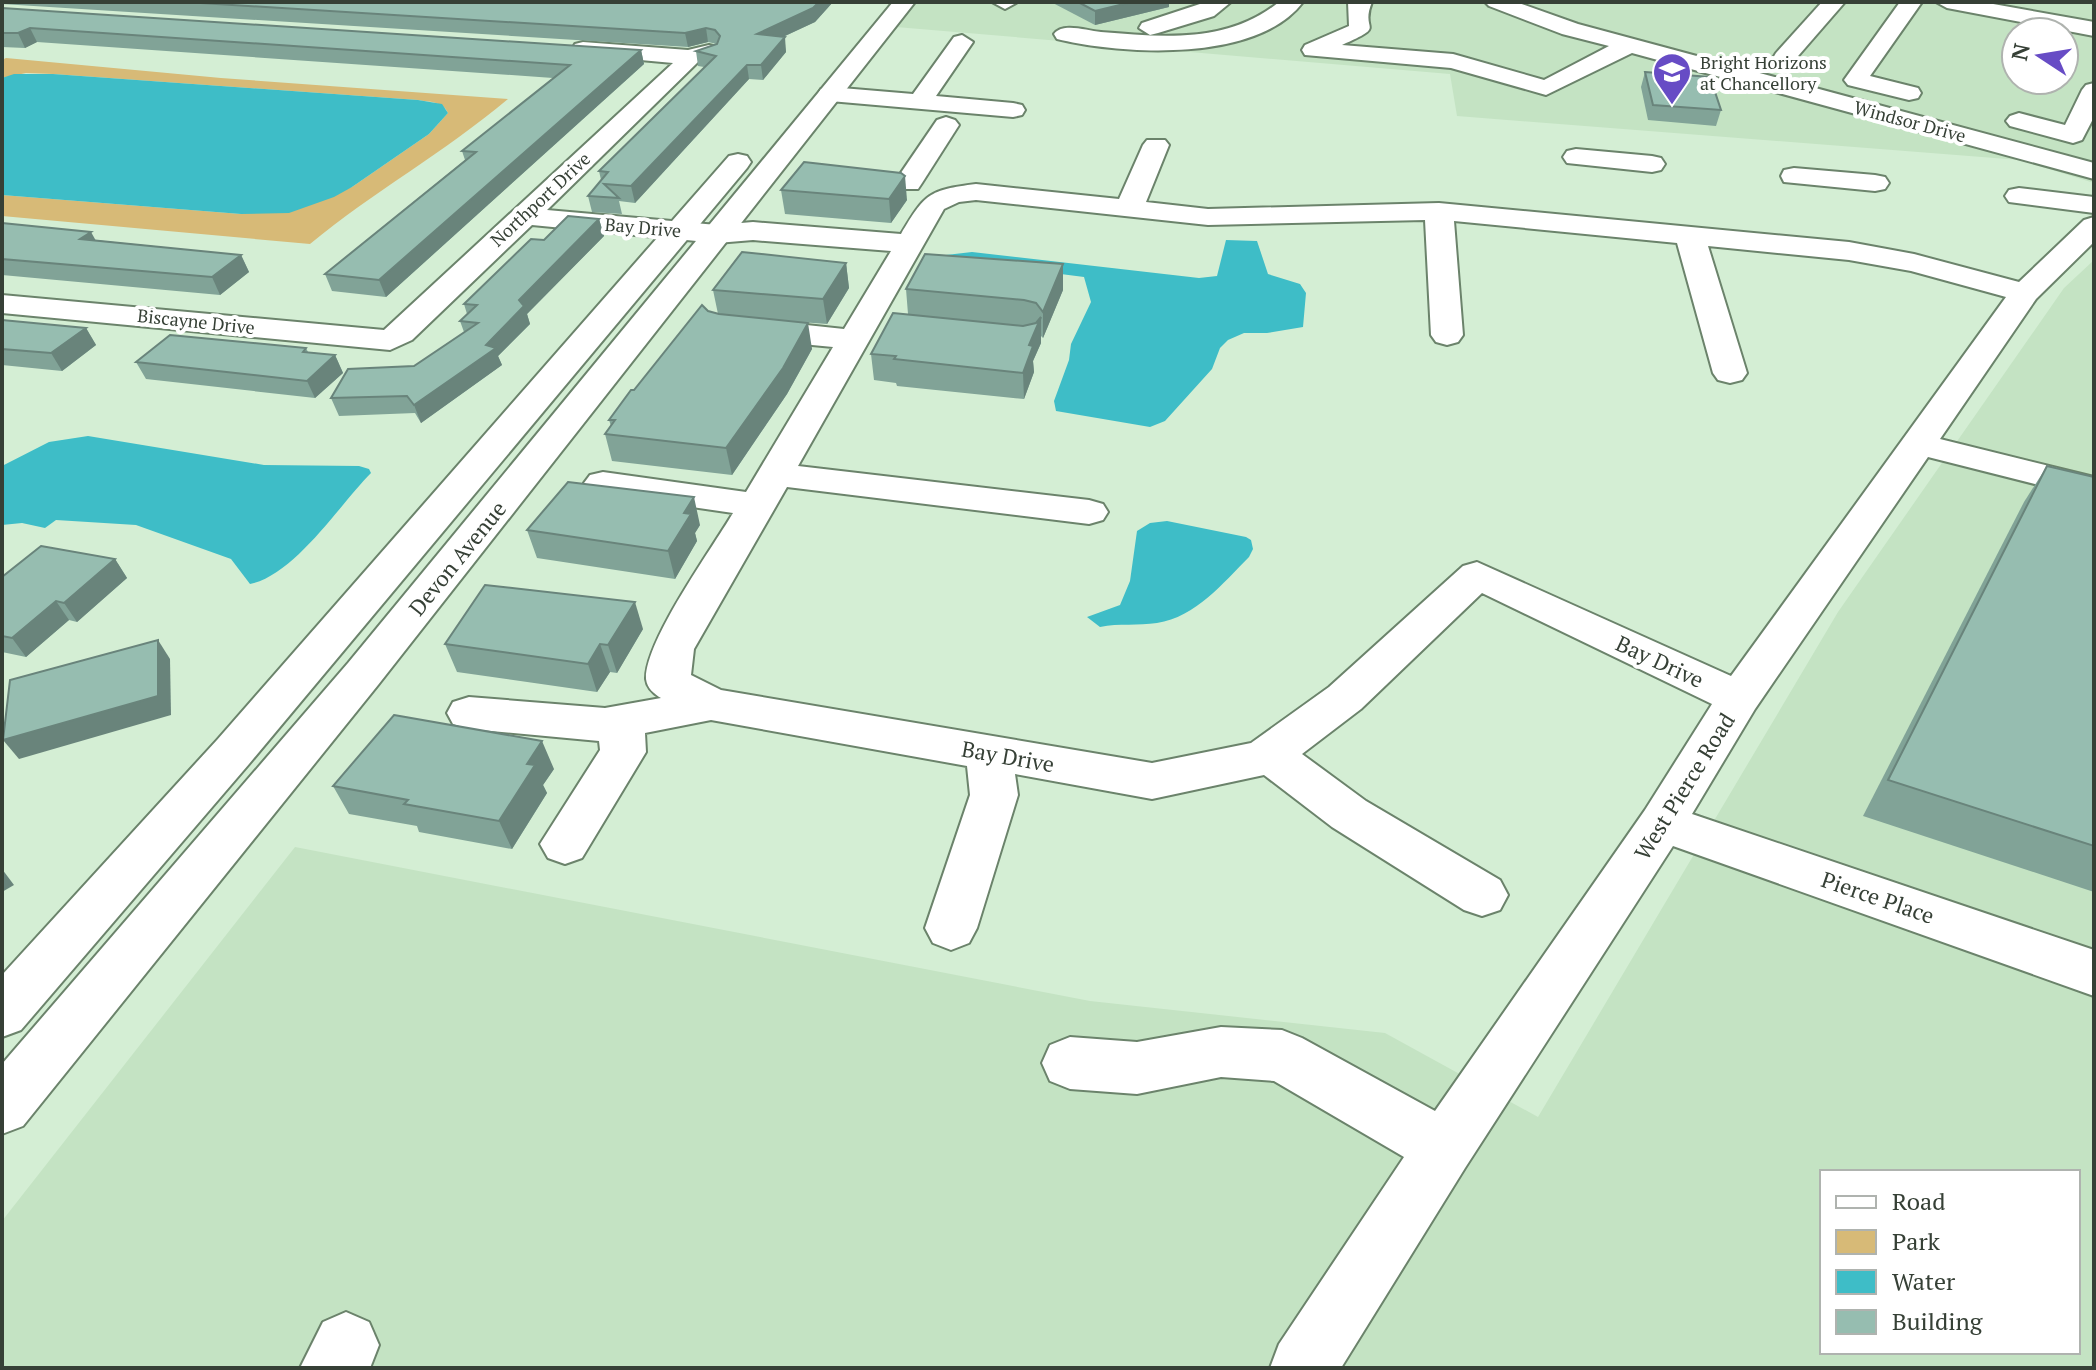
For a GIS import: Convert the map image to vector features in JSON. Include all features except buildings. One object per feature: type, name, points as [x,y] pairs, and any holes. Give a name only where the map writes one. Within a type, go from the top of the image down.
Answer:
[{"type":"street","name":"Devon Avenue","points":[[2,1013],[699,232],[830,94],[904,2]]},
{"type":"street","points":[[1114,40],[1206,11],[1220,2]]},
{"type":"street","points":[[1065,34],[1172,44],[1210,41],[1259,26],[1277,17],[1292,2]]},
{"type":"street","points":[[1361,2],[1358,3],[1360,29],[1313,50],[1453,61],[1486,82],[1546,88]]},
{"type":"street","name":"Windsor Drive","points":[[1496,2],[1540,20],[1629,45],[1759,88],[1935,128],[2094,171]]},
{"type":"street","points":[[1759,88],[1834,2]]},
{"type":"street","points":[[1911,2],[1856,80],[1932,99]]},
{"type":"street","points":[[1947,2],[2023,16]]},
{"type":"street","points":[[920,102],[962,42]]},
{"type":"street","points":[[1506,102],[1520,100],[1546,88],[1629,45]]},
{"type":"street","name":"Northport Drive","points":[[392,346],[521,217],[698,54],[554,47]]},
{"type":"street","points":[[1761,53],[1784,58]]},
{"type":"street","points":[[1990,114],[2073,135],[2094,90]]},
{"type":"street","points":[[830,94],[1013,110]]},
{"type":"street","points":[[1875,134],[1913,136],[1935,128],[1960,106]]},
{"type":"street","name":"Bay Drive","points":[[946,125],[921,193],[905,253],[870,329],[766,490],[673,649],[668,682],[711,704],[1152,781],[1264,758],[1345,698],[1477,575],[1739,698]]},
{"type":"street","name":"Devon Avenue","points":[[2,1107],[363,674],[699,232],[756,140]]},
{"type":"street","points":[[1129,209],[1156,145]]},
{"type":"street","points":[[1576,157],[1652,164]]},
{"type":"street","points":[[1794,176],[1875,183]]},
{"type":"street","points":[[878,180],[921,193],[953,195],[976,192],[1208,217],[1439,211],[1849,251],[1914,263],[2025,293]]},
{"type":"street","points":[[2019,196],[2094,205]]},
{"type":"street","points":[[1439,211],[1447,335]]},
{"type":"street","name":"Bay Drive","points":[[521,217],[699,232],[737,246],[905,253]]},
{"type":"street","name":"West Pierce Road","points":[[1303,1368],[1444,1148],[1662,823],[1739,698],[2025,293],[2094,226]]},
{"type":"street","points":[[1690,236],[1730,373]]},
{"type":"street","name":"Biscayne Drive","points":[[2,304],[392,346]]},
{"type":"street","points":[[725,327],[870,329]]},
{"type":"street","points":[[1918,444],[2094,488]]},
{"type":"street","points":[[2051,477],[2094,463]]},
{"type":"street","points":[[603,483],[766,490],[1089,512]]},
{"type":"street","points":[[469,713],[605,725],[711,704]]},
{"type":"street","points":[[565,844],[623,752],[621,722]]},
{"type":"street","points":[[951,928],[994,795],[989,752]]},
{"type":"street","points":[[1269,754],[1349,814],[1482,895]]},
{"type":"street","name":"Pierce Place","points":[[1662,823],[2094,973]]},
{"type":"street","points":[[1070,1063],[1137,1068],[1221,1052],[1282,1056],[1444,1148]]},
{"type":"shaded area","points":[[915,2],[2094,2],[2094,183],[2020,160],[1457,116],[1450,74],[896,27]]},
{"type":"shaded area","points":[[2094,260],[2094,1368],[2,1368],[2,1221],[295,847],[1090,1001],[1385,1033],[1538,1117],[1838,612],[2064,288]]},
{"type":"green space","points":[[2,60],[221,78],[508,99],[310,244],[2,216],[2,195],[241,214],[352,187],[429,134],[448,113],[443,106],[418,100],[53,74],[26,73],[2,78]]},
{"type":"water","points":[[14,74],[53,74],[418,100],[442,104],[448,113],[429,134],[352,187],[289,213],[241,214],[2,195],[2,78]]},
{"type":"water","points":[[1226,240],[1257,241],[1268,274],[1300,284],[1306,293],[1303,327],[1244,333],[1228,340],[1220,348],[1212,369],[1165,421],[1150,427],[1056,411],[1054,401],[1069,360],[1071,344],[1091,302],[1084,277],[951,260],[946,255],[972,252],[1199,278],[1217,276]]},
{"type":"water","points":[[88,436],[264,465],[359,466],[369,469],[371,473],[300,553],[267,578],[250,584],[231,559],[136,525],[56,520],[45,528],[22,523],[2,525],[2,466],[49,442]]},
{"type":"water","points":[[1167,521],[1246,537],[1251,540],[1253,549],[1219,588],[1184,614],[1157,623],[1100,627],[1087,617],[1120,605],[1130,581],[1137,531],[1150,523]]},
{"type":"place","name":"Bright Horizons at Chancellory","points":[[1672,106]]}]
